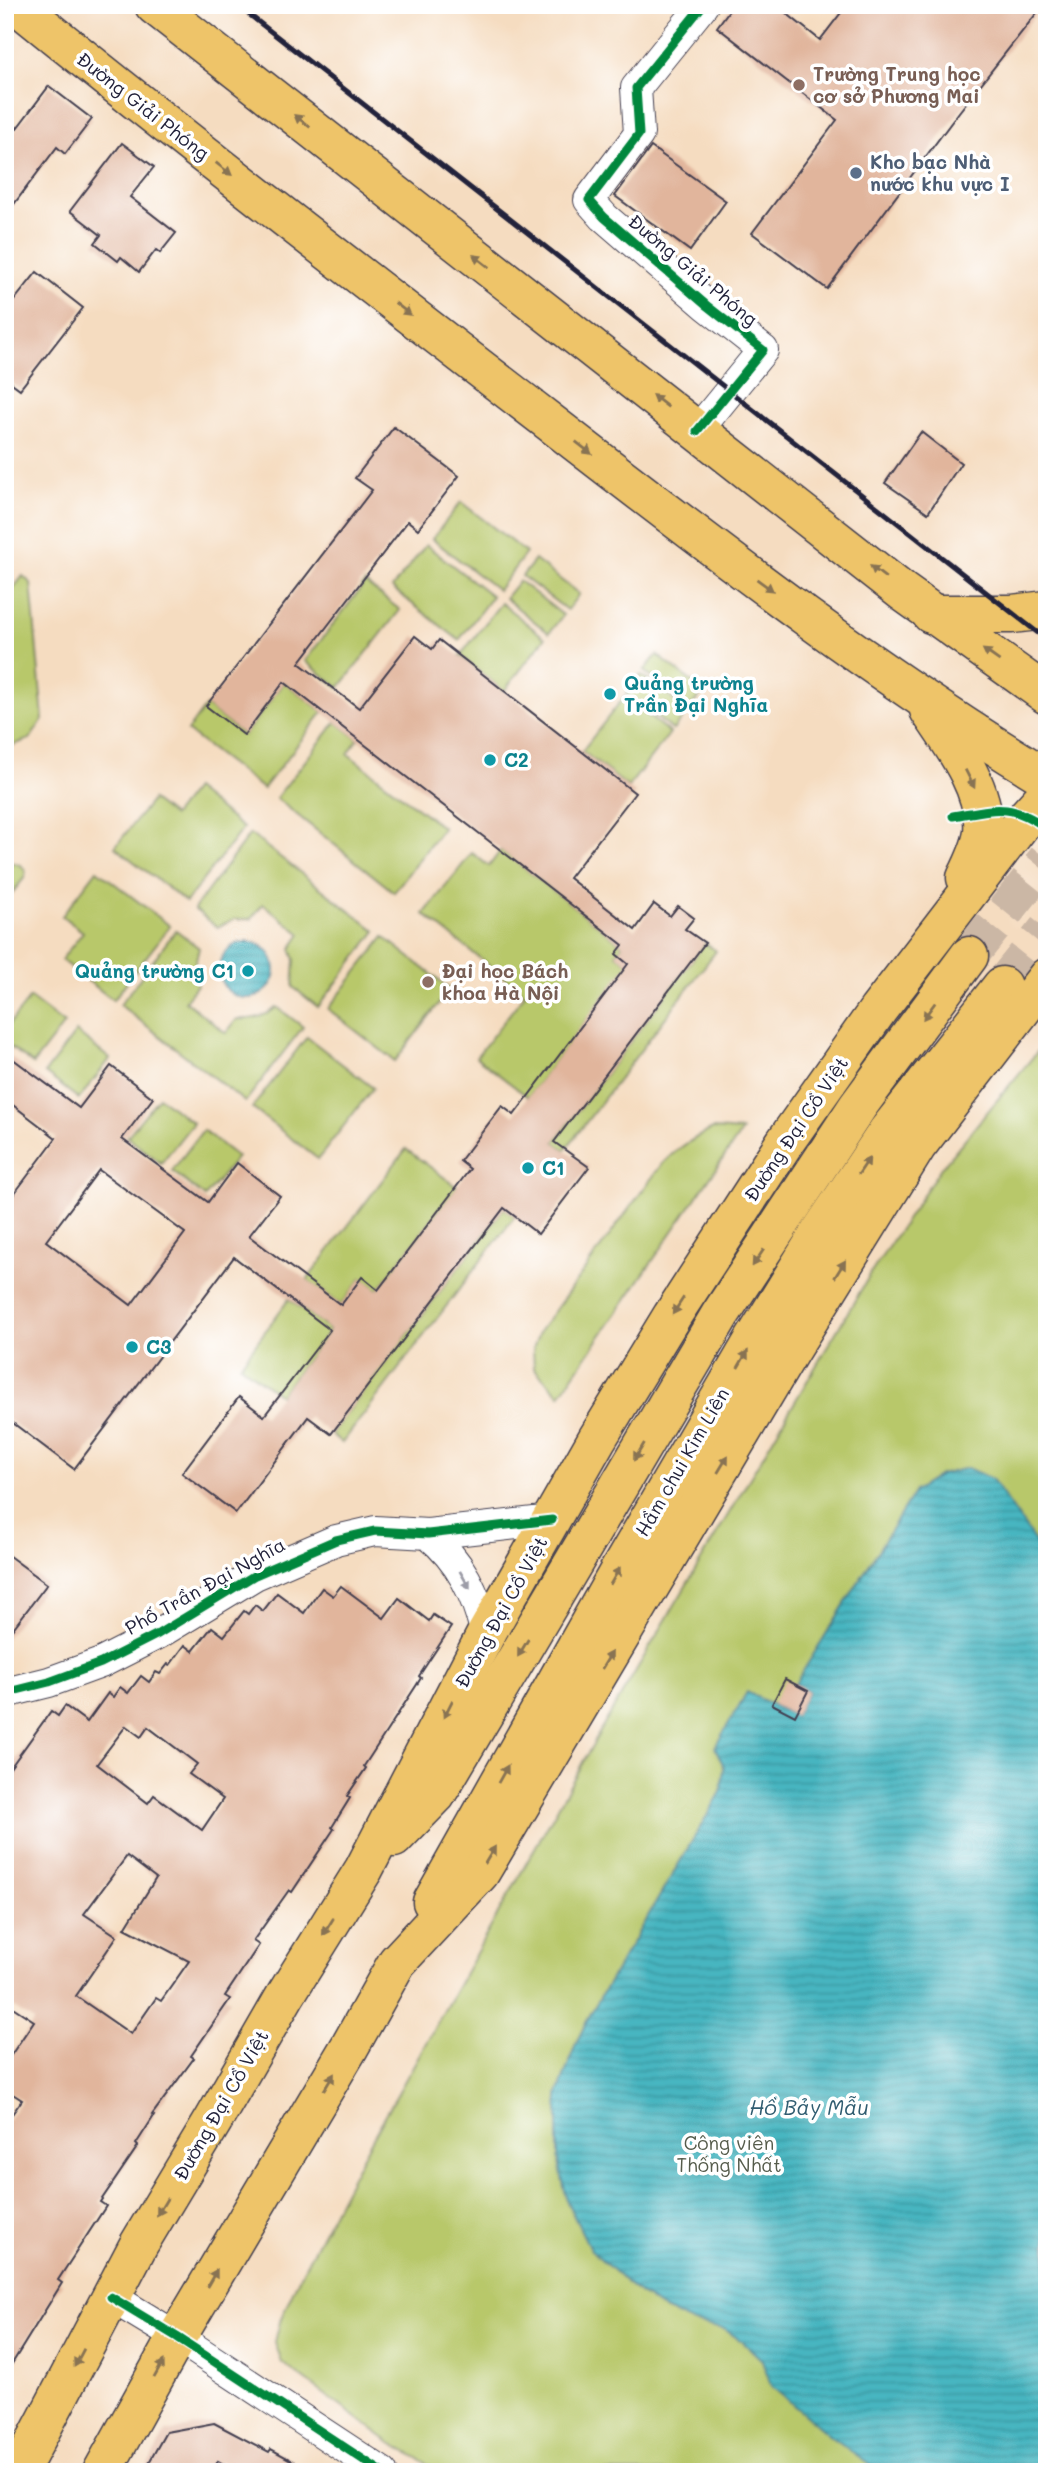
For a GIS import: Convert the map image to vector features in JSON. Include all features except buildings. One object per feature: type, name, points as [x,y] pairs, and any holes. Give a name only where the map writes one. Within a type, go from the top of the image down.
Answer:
[{"type":"main road","name":"Đường Giải Phóng","points":[[17,5],[282,215],[695,534],[923,699],[1047,778]]},
{"type":"main road","points":[[154,5],[932,614],[1047,695]]},
{"type":"main road","points":[[932,614],[1012,614],[1047,610]]},
{"type":"main road","points":[[923,699],[955,748],[977,793],[982,811],[983,833],[976,858],[943,925]]},
{"type":"main road","name":"Đường Đại Cồ Việt","points":[[19,2472],[111,2297],[285,1996],[364,1869],[486,1634],[597,1439],[778,1154],[878,1010],[1047,793]]},
{"type":"main road","points":[[364,1869],[436,1795],[720,1315],[858,1106],[970,956]]},
{"type":"main road","points":[[102,2472],[177,2337],[397,1962],[480,1873],[791,1349],[910,1157],[1047,977]]},
{"type":"main road","name":"Hầm chui Kim Liên","points":[[397,1962],[620,1569],[814,1242],[887,1132],[1002,986]]},
{"type":"street","name":"Đường Giải Phóng","points":[[697,431],[763,350],[686,288],[604,217],[589,200],[639,134],[636,89],[703,5]]},
{"type":"street","name":"Phố Trần Đại Nghĩa","points":[[5,1693],[49,1682],[101,1663],[158,1634],[255,1575],[336,1540],[375,1531],[428,1534],[552,1520]]},
{"type":"street","points":[[428,1534],[442,1545],[462,1572],[477,1601],[486,1634]]},
{"type":"street","points":[[111,2297],[177,2337],[382,2472]]},
{"type":"green space","points":[[461,502],[526,553],[498,590],[432,539]]},
{"type":"green space","points":[[426,545],[492,596],[459,640],[392,588]]},
{"type":"green space","points":[[535,560],[579,594],[567,610],[522,576]]},
{"type":"green space","points":[[23,576],[31,583],[43,719],[30,739],[5,748],[5,599]]},
{"type":"green space","points":[[519,581],[563,615],[549,633],[505,598]]},
{"type":"green space","points":[[365,583],[400,610],[339,688],[305,661]]},
{"type":"green space","points":[[501,603],[545,638],[504,691],[460,656]]},
{"type":"green space","points":[[657,655],[704,691],[690,708],[644,671]]},
{"type":"green space","points":[[641,675],[688,711],[673,730],[626,694]]},
{"type":"green space","points":[[284,682],[323,712],[263,789],[187,731],[206,706],[244,735]]},
{"type":"green space","points":[[624,697],[670,733],[628,787],[582,751]]},
{"type":"green space","points":[[336,722],[358,739],[348,754],[443,828],[394,892],[276,798]]},
{"type":"green space","points":[[194,789],[243,828],[186,902],[115,847],[152,800],[173,816]]},
{"type":"green space","points":[[250,834],[376,931],[318,1007],[293,987],[295,960],[291,949],[301,934],[263,904],[251,919],[235,919],[217,927],[194,909]]},
{"type":"green space","points":[[501,850],[623,945],[616,954],[629,964],[528,1097],[476,1057],[525,994],[424,914],[472,853],[489,866]]},
{"type":"green space","points":[[5,862],[23,867],[25,877],[5,902]]},
{"type":"green space","points":[[97,870],[170,926],[113,1000],[61,960],[83,932],[62,916]]},
{"type":"green space","points":[[176,930],[199,948],[194,968],[197,985],[185,1001],[226,1033],[237,1019],[258,1017],[277,1007],[303,1027],[245,1102],[120,1005]]},
{"type":"green space","points":[[384,937],[450,989],[395,1061],[328,1009]]},
{"type":"green space","points":[[705,943],[716,951],[565,1150],[554,1142]]},
{"type":"green space","points":[[30,998],[64,1024],[33,1064],[5,1043],[5,1029]]},
{"type":"green space","points":[[76,1032],[110,1059],[79,1099],[45,1073]]},
{"type":"green space","points":[[307,1037],[373,1088],[318,1159],[252,1108]]},
{"type":"green space","name":"Công viên Thống Nhất","points":[[1047,1040],[1047,2472],[442,2472],[391,2443],[282,2363],[275,2342],[281,2318],[361,2159],[602,1728],[871,1273],[940,1169]]},
{"type":"green space","points":[[159,1097],[193,1123],[161,1163],[127,1137]]},
{"type":"green space","points":[[713,1129],[742,1131],[560,1395],[534,1368],[533,1349],[539,1332],[662,1164],[686,1144]]},
{"type":"green space","points":[[203,1130],[237,1157],[205,1197],[172,1171]]},
{"type":"green space","points":[[406,1149],[457,1187],[378,1290],[362,1278],[341,1305],[307,1280]]},
{"type":"green space","points":[[504,1208],[515,1216],[342,1443],[331,1434]]},
{"type":"green space","points":[[289,1299],[330,1330],[280,1395],[240,1365]]},
{"type":"water","points":[[247,942],[258,944],[267,950],[273,959],[273,981],[267,990],[258,996],[247,998],[236,996],[227,990],[221,981],[219,970],[221,959],[227,950],[236,944]]},
{"type":"water","name":"Hồ Bảy Mẫu","points":[[967,1468],[992,1479],[1047,1559],[1047,2472],[897,2472],[874,2467],[831,2437],[771,2386],[762,2360],[743,2342],[724,2329],[694,2323],[664,2310],[632,2288],[590,2249],[567,2202],[558,2157],[558,2094],[576,2043],[592,2011],[721,1792],[724,1767],[715,1747],[747,1692],[795,1716],[808,1691],[795,1684],[915,1491],[940,1475]]},
{"type":"tunnel","points":[[969,956],[1047,859]]},
{"type":"tunnel","points":[[1002,986],[1047,930]]},
{"type":"railway","points":[[237,5],[1047,640]]},
{"type":"cycle path","points":[[697,431],[763,350],[706,305],[604,217],[589,200],[639,134],[636,88],[703,5]]},
{"type":"cycle path","points":[[953,816],[991,810],[1012,811],[1047,828]]},
{"type":"cycle path","points":[[5,1693],[49,1682],[101,1663],[158,1634],[255,1575],[336,1540],[375,1531],[428,1534],[552,1520]]},
{"type":"cycle path","points":[[111,2297],[177,2337],[382,2472]]},
{"type":"place","name":"Trường Trung học cơ sở Phương Mai","points":[[799,85]]},
{"type":"place","name":"Kho bạc Nhà nước khu vực I","points":[[856,173]]},
{"type":"place","name":"Quảng trường Trần Đại Nghĩa","points":[[610,694]]},
{"type":"place","name":"C2","points":[[490,760]]},
{"type":"place","name":"Quảng trường C1","points":[[248,971]]},
{"type":"place","name":"Đại học Bách khoa Hà Nội","points":[[428,982]]},
{"type":"place","name":"C1","points":[[528,1168]]},
{"type":"place","name":"C3","points":[[132,1347]]}]
